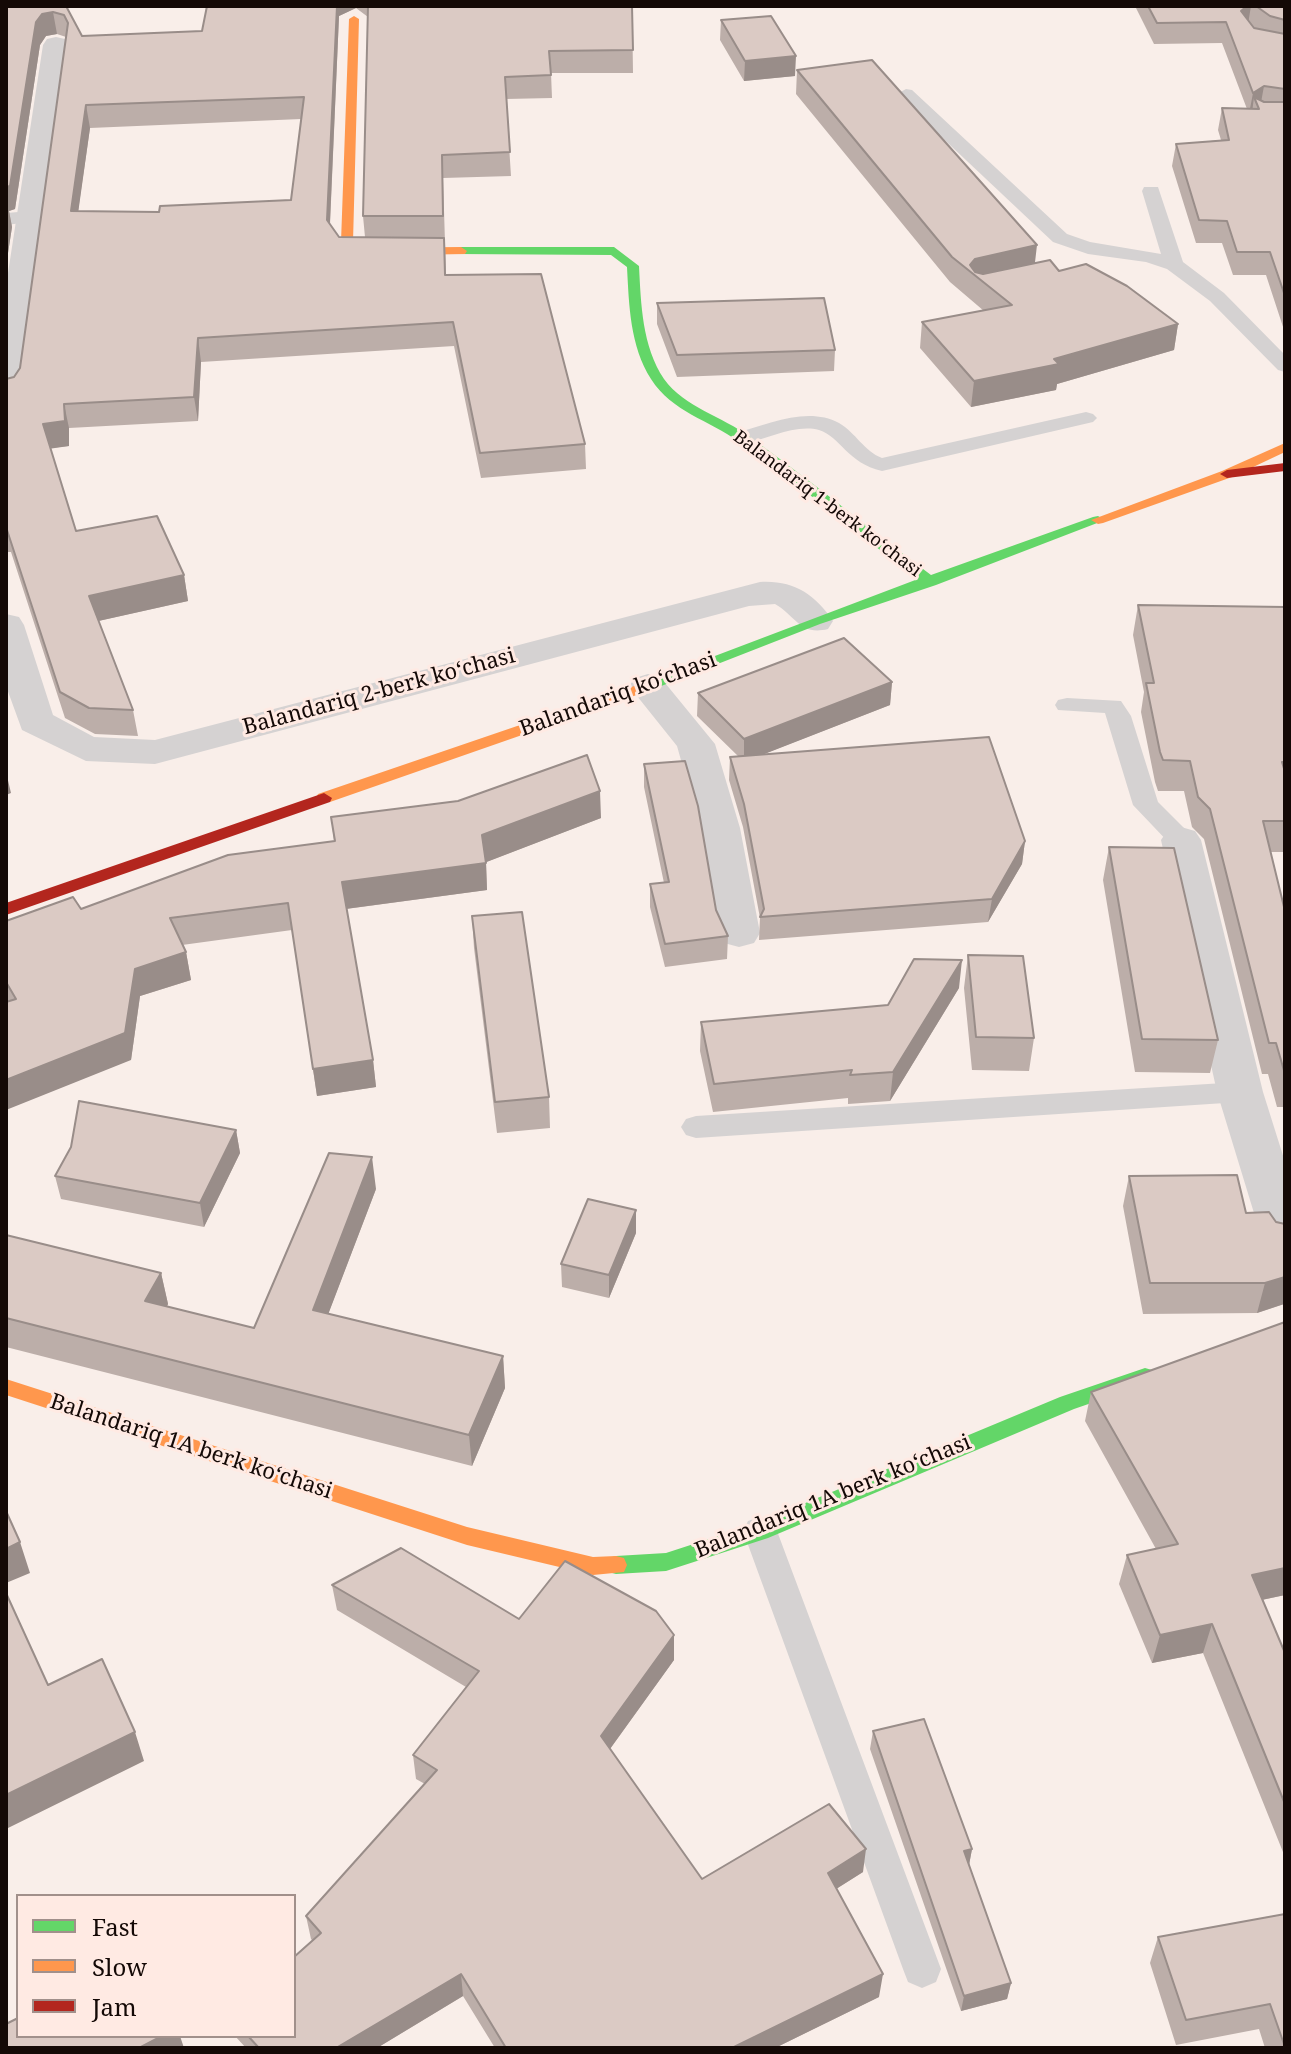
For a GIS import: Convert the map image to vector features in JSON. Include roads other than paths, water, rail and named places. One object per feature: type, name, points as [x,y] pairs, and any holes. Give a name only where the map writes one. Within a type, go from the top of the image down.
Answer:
[{"type":"street","name":"Balandariq 1-berk koʻchasi","points":[[354,19],[347,242],[352,252],[597,250],[624,256],[633,266],[635,309],[645,356],[658,381],[692,412],[744,438],[783,472],[931,582]]},
{"type":"street","points":[[6,392],[18,218],[56,45]]},
{"type":"street","points":[[1227,474],[1285,447]]},
{"type":"street","points":[[1227,474],[1285,467]]},
{"type":"street","name":"Balandariq koʻchasi","points":[[6,909],[648,686],[815,621],[1227,474]]},
{"type":"street","name":"Balandariq 2-berk koʻchasi","points":[[6,625],[36,722],[86,749],[155,752],[747,595],[775,590],[796,598],[815,621]]},
{"type":"street","points":[[648,686],[696,744],[720,828],[739,933]]},
{"type":"street","points":[[1181,840],[1240,1092],[1285,1236]]},
{"type":"street","name":"Balandariq 1A berk koʻchasi","points":[[6,1387],[467,1536],[593,1566],[666,1562],[760,1531],[1067,1403],[1169,1367]]},
{"type":"lane","points":[[906,94],[1060,238],[1078,247],[1141,256],[1174,265],[1195,279],[1285,366]]},
{"type":"lane","points":[[1151,191],[1174,265]]},
{"type":"lane","points":[[1079,265],[1104,252]]},
{"type":"lane","points":[[744,438],[795,424],[822,424],[833,428],[868,462],[882,465],[1086,418]]},
{"type":"lane","points":[[1067,705],[1112,706],[1119,716],[1146,805],[1181,840]]},
{"type":"lane","points":[[696,1127],[1240,1092]]},
{"type":"lane","points":[[760,1531],[922,1969]]}]
